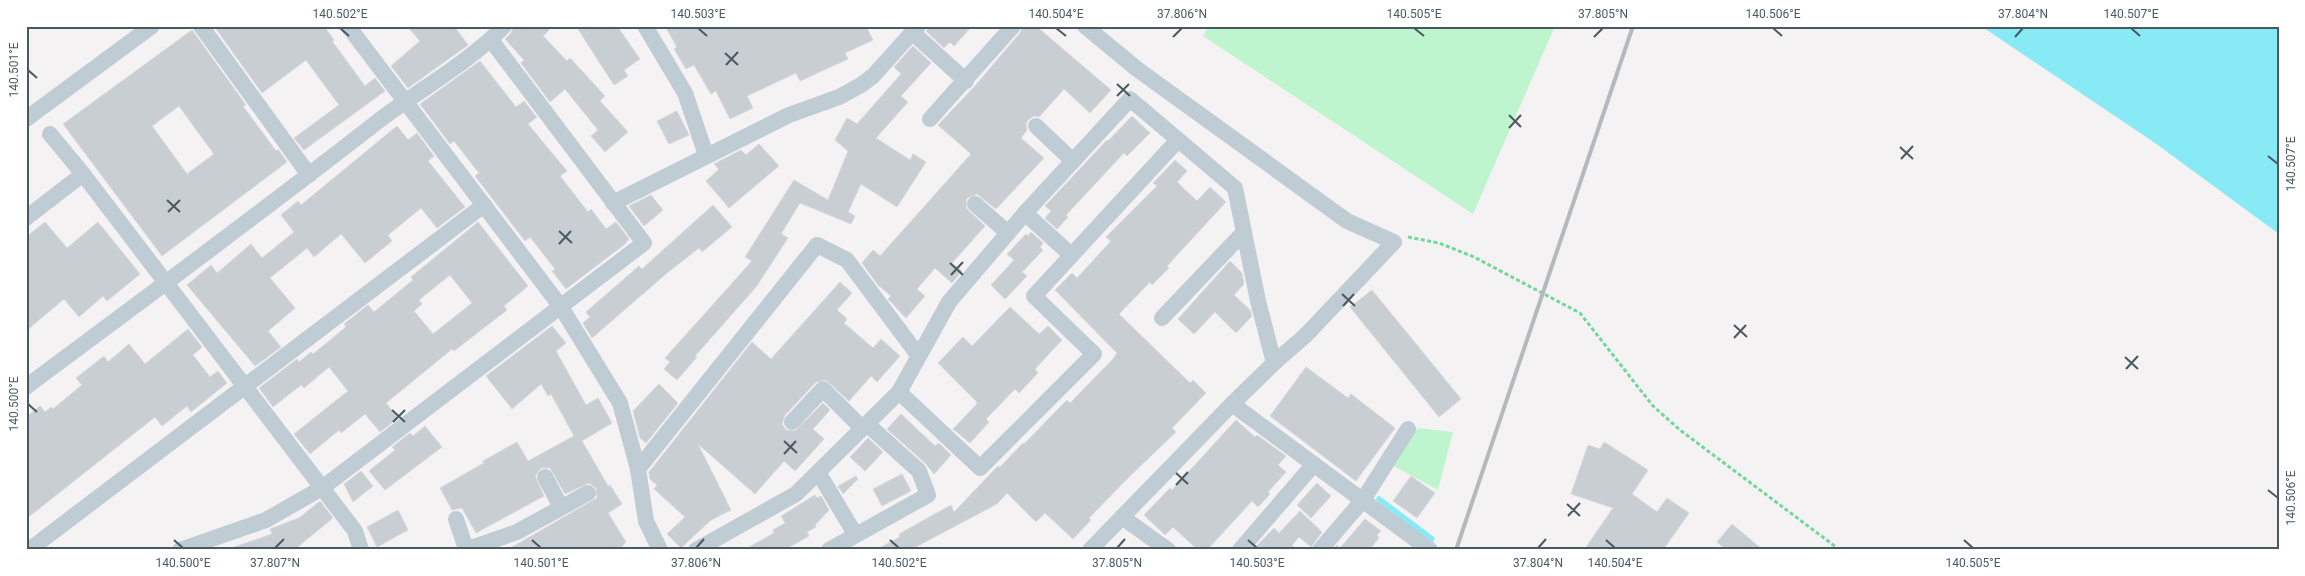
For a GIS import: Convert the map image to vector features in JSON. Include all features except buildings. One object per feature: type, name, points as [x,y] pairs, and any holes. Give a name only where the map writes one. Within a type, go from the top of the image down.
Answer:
[{"type":"street","points":[[26,119],[152,26]]},
{"type":"street","points":[[201,26],[309,175]]},
{"type":"street","points":[[348,26],[562,307],[620,403],[638,469],[646,521],[660,550]]},
{"type":"street","points":[[26,387],[405,101],[491,40],[504,26]]},
{"type":"street","points":[[645,26],[685,93],[706,155]]},
{"type":"street","points":[[930,119],[966,81],[1013,26]]},
{"type":"street","points":[[1085,26],[1137,69],[1347,220],[1394,242],[1306,336],[1274,363],[1232,404],[1090,550]]},
{"type":"street","points":[[613,203],[789,115],[839,97],[862,85],[874,76],[915,29],[966,81]]},
{"type":"street","points":[[180,550],[266,520],[322,488],[644,243],[491,40]]},
{"type":"street","points":[[696,550],[796,494],[899,392],[948,302],[1025,213],[1130,99],[1235,188],[1274,363]]},
{"type":"street","points":[[1036,126],[1073,161]]},
{"type":"street","points":[[50,134],[166,282],[355,531],[361,550]]},
{"type":"street","points":[[899,392],[980,468],[1094,354],[1034,296],[1178,140]]},
{"type":"street","points":[[26,218],[83,174]]},
{"type":"street","points":[[975,204],[1008,233]]},
{"type":"street","points":[[34,548],[245,385],[484,205]]},
{"type":"street","points":[[1025,213],[1071,255]]},
{"type":"street","points":[[1162,318],[1244,232]]},
{"type":"street","points":[[638,469],[817,245],[847,260],[918,355]]},
{"type":"street","points":[[792,422],[823,389],[919,472],[928,495],[829,550]]},
{"type":"street","points":[[1232,404],[1363,500],[1412,544],[1430,550]]},
{"type":"street","points":[[1320,550],[1363,500],[1408,429]]},
{"type":"street","points":[[1240,550],[1314,464]]},
{"type":"street","points":[[818,472],[855,534]]},
{"type":"street","points":[[545,477],[561,507]]},
{"type":"street","points":[[456,519],[465,550],[517,532],[588,493]]},
{"type":"street","points":[[1122,517],[1168,550]]},
{"type":"path","points":[[1394,242],[1407,237],[1439,243],[1474,257],[1580,314],[1653,406],[1680,430],[1840,550]]},
{"type":"green space","points":[[1209,26],[1555,26],[1473,214],[1203,36]]},
{"type":"green space","points":[[1418,428],[1453,432],[1438,490],[1392,465]]},
{"type":"water","points":[[1981,26],[2279,26],[2279,234],[2155,143]]},
{"type":"waterway","points":[[1379,499],[1432,539]]},
{"type":"railway","points":[[1456,550],[1633,26]]}]
